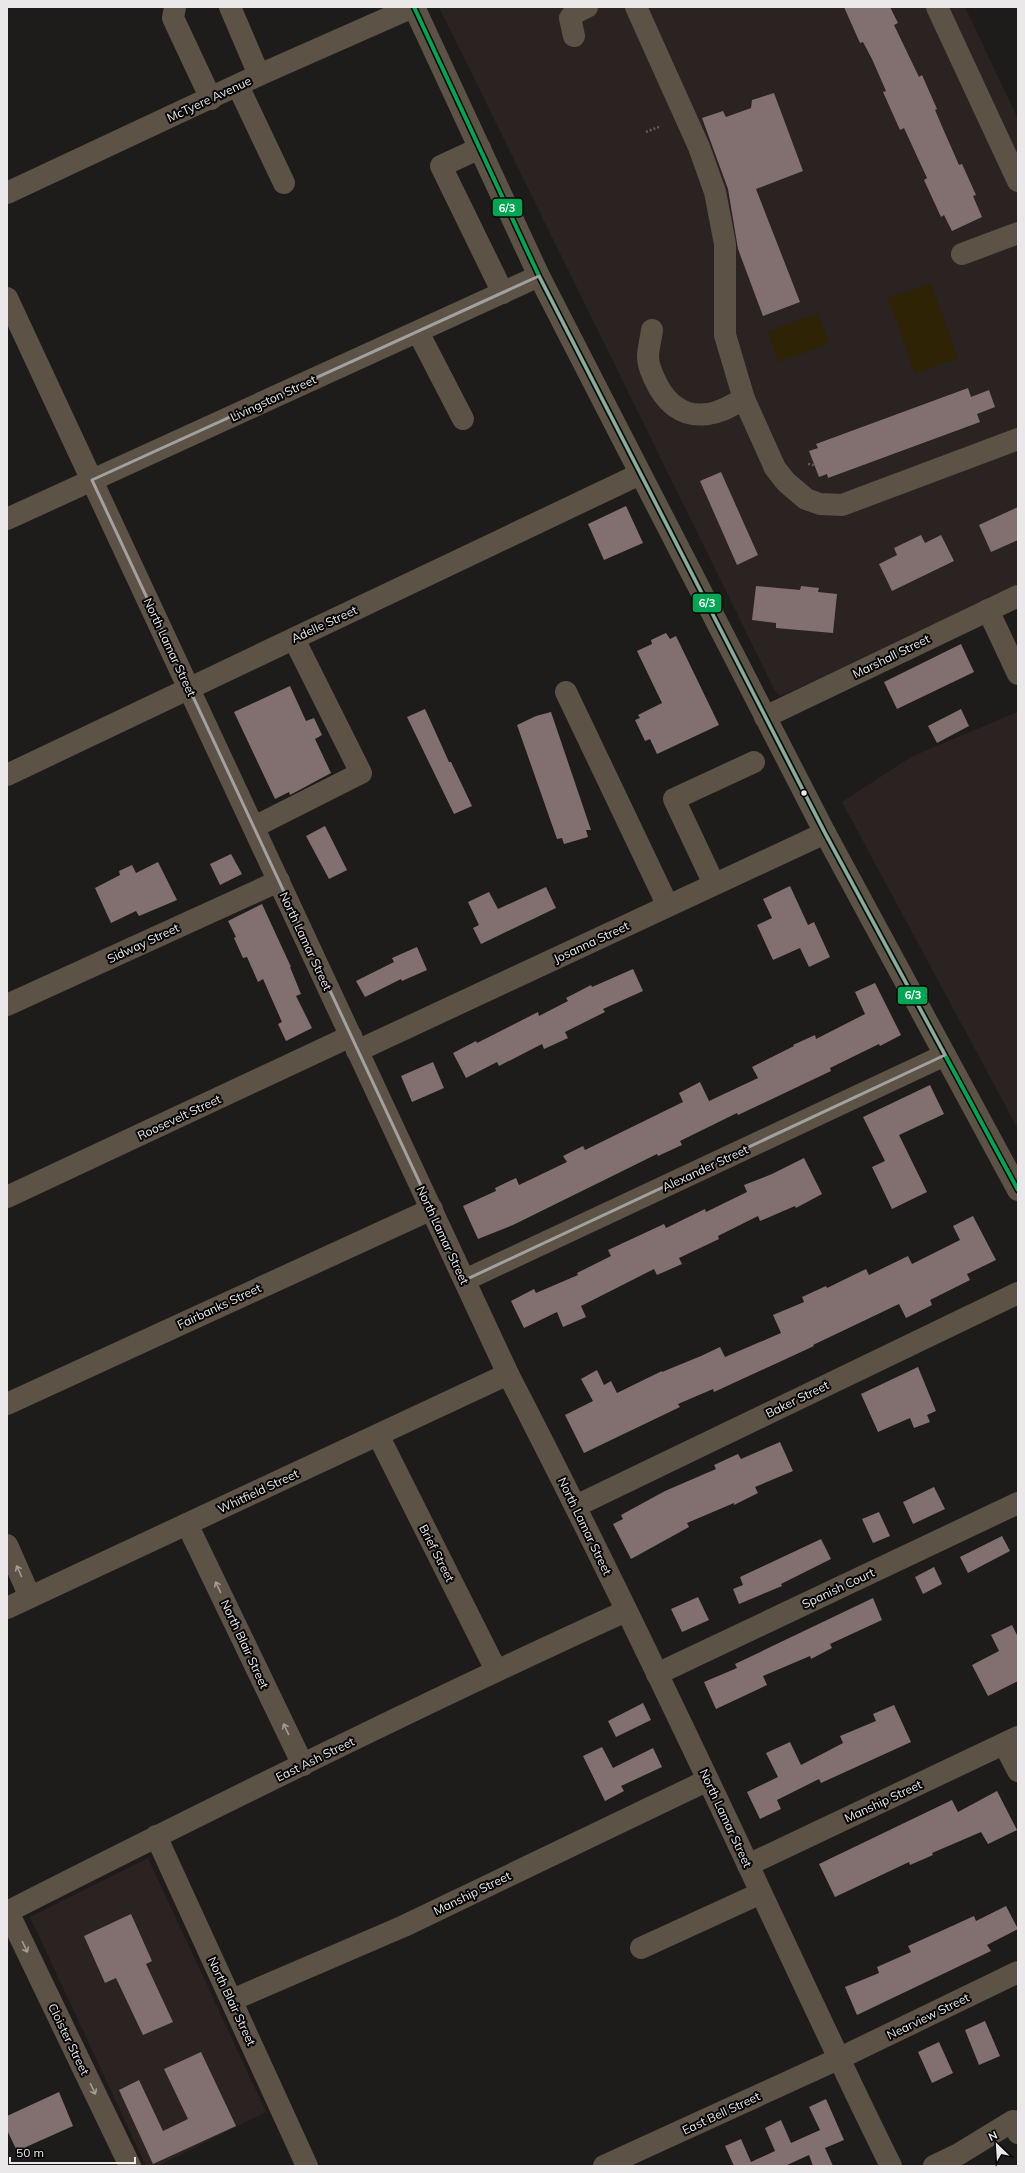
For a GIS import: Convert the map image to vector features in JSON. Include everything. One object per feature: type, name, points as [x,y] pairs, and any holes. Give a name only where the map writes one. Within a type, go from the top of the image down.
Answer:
[{"type":"street","points":[[175,7],[173,18],[210,99]]},
{"type":"street","points":[[230,7],[259,75]]},
{"type":"street","points":[[413,7],[539,276],[640,474],[825,833],[1018,1190]]},
{"type":"street","name":"McTyere Avenue","points":[[7,193],[259,75],[413,7]]},
{"type":"street","points":[[574,36],[570,18],[573,14],[587,7]]},
{"type":"street","points":[[636,7],[699,147],[715,192],[725,244],[725,335],[744,399],[775,468],[786,482],[806,499],[820,504],[842,505],[1018,439]]},
{"type":"street","points":[[938,7],[1018,181]]},
{"type":"street","points":[[238,86],[284,183]]},
{"type":"street","points":[[480,148],[441,166],[503,293]]},
{"type":"street","points":[[962,254],[1018,233]]},
{"type":"street","name":"Livingston Street","points":[[7,519],[539,276]]},
{"type":"street","name":"North Lamar Street","points":[[7,298],[508,1374],[576,1506],[708,1780],[838,2059],[891,2166]]},
{"type":"street","points":[[652,330],[649,345],[649,365],[658,387],[668,403],[682,412],[707,415],[716,413],[744,399]]},
{"type":"street","points":[[418,332],[463,419]]},
{"type":"street","name":"Adelle Street","points":[[7,775],[640,474]]},
{"type":"street","name":"Marshall Street","points":[[765,717],[1018,596]]},
{"type":"street","points":[[988,610],[1018,674]]},
{"type":"street","points":[[254,827],[361,773],[294,639]]},
{"type":"street","points":[[566,692],[668,906]]},
{"type":"street","points":[[714,884],[674,799],[754,762]]},
{"type":"street","name":"Josanna Street","points":[[354,1044],[668,906],[825,833]]},
{"type":"street","name":"Sidway Street","points":[[7,1006],[279,881]]},
{"type":"street","name":"Roosevelt Street","points":[[7,1197],[354,1044]]},
{"type":"street","name":"Alexander Street","points":[[465,1280],[945,1055]]},
{"type":"street","name":"Fairbanks Street","points":[[7,1404],[432,1209]]},
{"type":"street","name":"Baker Street","points":[[576,1506],[1018,1293]]},
{"type":"street","name":"Whitfield Street","points":[[7,1608],[508,1374]]},
{"type":"street","name":"Brief Street","points":[[378,1435],[496,1670]]},
{"type":"street","name":"Spanish Court","points":[[657,1674],[1018,1503]]},
{"type":"street","name":"North Blair Street","points":[[187,1524],[303,1765]]},
{"type":"street","points":[[7,1545],[30,1597]]},
{"type":"street","name":"East Ash Street","points":[[8,1912],[156,1836],[496,1670],[626,1611]]},
{"type":"street","points":[[1011,1741],[1018,1771]]},
{"type":"street","name":"Manship Street","points":[[748,1865],[1011,1741]]},
{"type":"street","name":"Manship Street","points":[[232,2000],[404,1926],[708,1780]]},
{"type":"street","name":"North Blair Street","points":[[156,1836],[307,2166]]},
{"type":"street","points":[[641,1948],[761,1893]]},
{"type":"street","name":"Cloister Street","points":[[8,1912],[130,2166]]},
{"type":"street","name":"Nearview Street","points":[[838,2059],[1018,1972]]},
{"type":"street","name":"East Bell Street","points":[[604,2166],[838,2059]]},
{"type":"street","points":[[934,2166],[1016,2124]]},
{"type":"path","points":[[646,132],[661,126]]},
{"type":"path","points":[[808,464],[814,465]]},
{"type":"highlighted area","points":[[539,276],[825,833],[945,1055],[465,1280],[92,480]]},
{"type":"shaded area","points":[[439,7],[965,7],[1018,119],[1018,585],[779,696],[775,691]]},
{"type":"shaded area","points":[[931,283],[958,358],[915,374],[888,298]]},
{"type":"shaded area","points":[[818,313],[829,343],[779,362],[768,332]]},
{"type":"shaded area","points":[[1017,712],[1018,1129],[842,802],[911,757]]},
{"type":"shaded area","points":[[148,1858],[266,2112],[158,2166],[146,2166],[30,1917]]},
{"type":"building","points":[[844,7],[890,7],[898,23],[894,25],[919,77],[922,75],[937,109],[935,110],[959,165],[962,164],[976,195],[973,196],[982,217],[952,231],[944,215],[941,217],[924,180],[927,178],[904,128],[900,130],[883,92],[886,91],[872,59],[863,42],[860,43]]},
{"type":"building","points":[[774,93],[803,171],[756,189],[800,302],[763,316],[738,249],[728,189],[702,118],[723,111],[726,117],[751,108],[752,100]]},
{"type":"building","points":[[968,388],[971,397],[989,390],[995,407],[977,414],[980,422],[828,478],[827,474],[819,477],[809,451],[818,448],[816,444]]},
{"type":"building","points":[[721,472],[758,555],[737,565],[700,481]]},
{"type":"building","points":[[626,506],[643,543],[604,560],[588,524]]},
{"type":"building","points":[[1018,507],[1018,540],[991,552],[979,525]]},
{"type":"building","points":[[921,535],[925,543],[941,535],[954,561],[892,591],[879,564],[897,555],[894,548]]},
{"type":"building","points":[[756,586],[800,590],[801,586],[819,588],[818,592],[837,594],[833,633],[776,628],[776,623],[752,620]]},
{"type":"building","points":[[666,633],[670,639],[676,636],[719,725],[657,754],[650,739],[645,741],[635,720],[640,718],[638,715],[662,703],[637,651],[652,644],[651,640]]},
{"type":"building","points":[[961,644],[974,672],[897,709],[884,682]]},
{"type":"building","points":[[290,686],[306,721],[314,718],[322,735],[315,739],[331,773],[290,795],[289,792],[275,799],[234,712]]},
{"type":"building","points":[[425,709],[449,762],[451,762],[472,806],[454,814],[407,717]]},
{"type":"building","points":[[961,709],[969,726],[937,743],[928,726]]},
{"type":"building","points":[[551,712],[591,830],[586,830],[588,837],[564,844],[562,838],[557,839],[517,725],[536,716]]},
{"type":"building","points":[[325,826],[347,870],[329,879],[306,836]]},
{"type":"building","points":[[231,854],[242,874],[220,885],[210,864]]},
{"type":"building","points":[[158,862],[177,900],[139,916],[136,911],[111,923],[95,888],[120,875],[119,871],[132,865],[136,873]]},
{"type":"building","points":[[790,886],[808,925],[814,922],[830,957],[809,967],[800,948],[773,960],[757,925],[772,918],[763,899]]},
{"type":"building","points":[[546,887],[556,908],[481,944],[473,928],[479,925],[468,902],[489,892],[498,909]]},
{"type":"building","points":[[262,904],[291,967],[301,994],[296,996],[312,1028],[286,1041],[278,1024],[282,1022],[263,979],[258,982],[247,957],[243,958],[234,938],[236,937],[228,921]]},
{"type":"building","points":[[417,947],[427,970],[402,981],[401,979],[365,997],[356,981],[394,962],[392,958]]},
{"type":"building","points":[[633,969],[643,991],[603,1009],[605,1012],[565,1032],[568,1038],[544,1049],[542,1044],[499,1066],[497,1062],[466,1078],[453,1053],[476,1041],[477,1043],[538,1012],[539,1016],[568,1001],[566,998],[591,985],[592,987]]},
{"type":"building","points":[[875,983],[901,1035],[830,1068],[831,1071],[738,1115],[737,1113],[680,1141],[682,1145],[658,1156],[657,1154],[513,1225],[478,1239],[463,1206],[496,1191],[495,1188],[516,1178],[519,1185],[567,1162],[563,1156],[583,1146],[585,1150],[683,1102],[679,1093],[700,1082],[709,1101],[758,1078],[752,1067],[794,1046],[793,1045],[815,1035],[816,1039],[865,1014],[855,992]]},
{"type":"building","points":[[433,1062],[444,1088],[412,1102],[401,1076]]},
{"type":"building","points":[[930,1085],[944,1114],[899,1135],[927,1192],[892,1209],[872,1167],[885,1161],[863,1117]]},
{"type":"building","points":[[804,1158],[822,1194],[796,1208],[795,1206],[760,1221],[758,1216],[718,1236],[719,1239],[679,1258],[682,1264],[657,1275],[654,1269],[581,1306],[586,1317],[563,1327],[557,1312],[524,1328],[511,1301],[534,1289],[536,1293],[578,1275],[577,1273],[611,1256],[608,1250],[664,1224],[666,1228],[705,1209],[706,1212],[747,1192],[744,1185],[772,1174]]},
{"type":"building","points":[[973,1216],[996,1260],[967,1274],[970,1280],[930,1300],[932,1305],[906,1318],[899,1304],[813,1345],[814,1346],[714,1392],[713,1389],[678,1404],[680,1407],[584,1453],[565,1415],[593,1401],[581,1379],[597,1370],[604,1385],[611,1381],[617,1393],[662,1371],[720,1347],[725,1357],[781,1333],[773,1315],[804,1302],[802,1297],[826,1286],[827,1288],[866,1269],[869,1275],[908,1256],[912,1264],[960,1240],[953,1226]]},
{"type":"building","points":[[918,1367],[936,1411],[927,1415],[930,1422],[914,1428],[910,1418],[878,1432],[861,1394]]},
{"type":"building","points":[[780,1442],[793,1471],[755,1487],[758,1493],[734,1505],[734,1503],[687,1523],[689,1527],[631,1559],[613,1524],[623,1519],[621,1515],[665,1491],[716,1469],[714,1465],[738,1454],[741,1459]]},
{"type":"building","points":[[934,1487],[945,1509],[913,1524],[903,1502]]},
{"type":"building","points":[[879,1512],[890,1536],[873,1543],[862,1519]]},
{"type":"building","points":[[1002,1536],[1010,1551],[968,1573],[960,1557]]},
{"type":"building","points":[[821,1539],[831,1559],[781,1584],[782,1586],[739,1604],[733,1589],[743,1585],[740,1577]]},
{"type":"building","points":[[934,1567],[942,1584],[923,1594],[915,1577]]},
{"type":"building","points":[[698,1597],[709,1620],[682,1632],[671,1609]]},
{"type":"building","points":[[873,1598],[882,1620],[830,1644],[832,1648],[811,1659],[810,1656],[763,1676],[767,1685],[716,1709],[704,1682],[737,1668],[735,1664]]},
{"type":"building","points":[[1012,1625],[1018,1637],[1018,1681],[988,1696],[972,1665],[999,1651],[991,1635]]},
{"type":"building","points":[[643,1703],[651,1720],[616,1737],[608,1721]]},
{"type":"building","points":[[894,1705],[911,1742],[821,1783],[819,1779],[777,1800],[781,1809],[760,1819],[747,1792],[778,1777],[766,1753],[790,1742],[801,1765],[843,1743],[840,1736],[876,1721],[873,1714]]},
{"type":"building","points":[[602,1747],[613,1768],[653,1748],[662,1767],[621,1786],[624,1791],[605,1801],[583,1756]]},
{"type":"building","points":[[997,1791],[1017,1830],[988,1844],[981,1832],[932,1853],[933,1855],[910,1865],[909,1862],[835,1897],[819,1864],[952,1800],[958,1812]]},
{"type":"building","points":[[1006,1906],[1018,1929],[987,1945],[991,1951],[857,2015],[845,1987],[879,1973],[877,1967],[911,1952],[908,1946],[974,1916],[976,1921]]},
{"type":"building","points":[[131,1914],[152,1961],[146,1964],[173,2022],[143,2035],[116,1978],[105,1983],[84,1936]]},
{"type":"building","points":[[985,2021],[1000,2056],[979,2065],[965,2030]]},
{"type":"building","points":[[939,2042],[953,2073],[932,2083],[918,2052]]},
{"type":"building","points":[[201,2052],[236,2126],[153,2164],[119,2090],[139,2080],[163,2131],[188,2119],[164,2069]]},
{"type":"building","points":[[59,2092],[73,2126],[17,2151],[7,2130],[7,2116]]},
{"type":"building","points":[[826,2099],[844,2140],[825,2148],[833,2166],[813,2166],[809,2155],[785,2166],[734,2166],[725,2146],[741,2139],[751,2162],[775,2151],[765,2128],[781,2120],[791,2143],[820,2130],[809,2107]]},
{"type":"transit line","name":"6/3","points":[[414,7],[539,276],[825,833],[1018,1190]]}]
